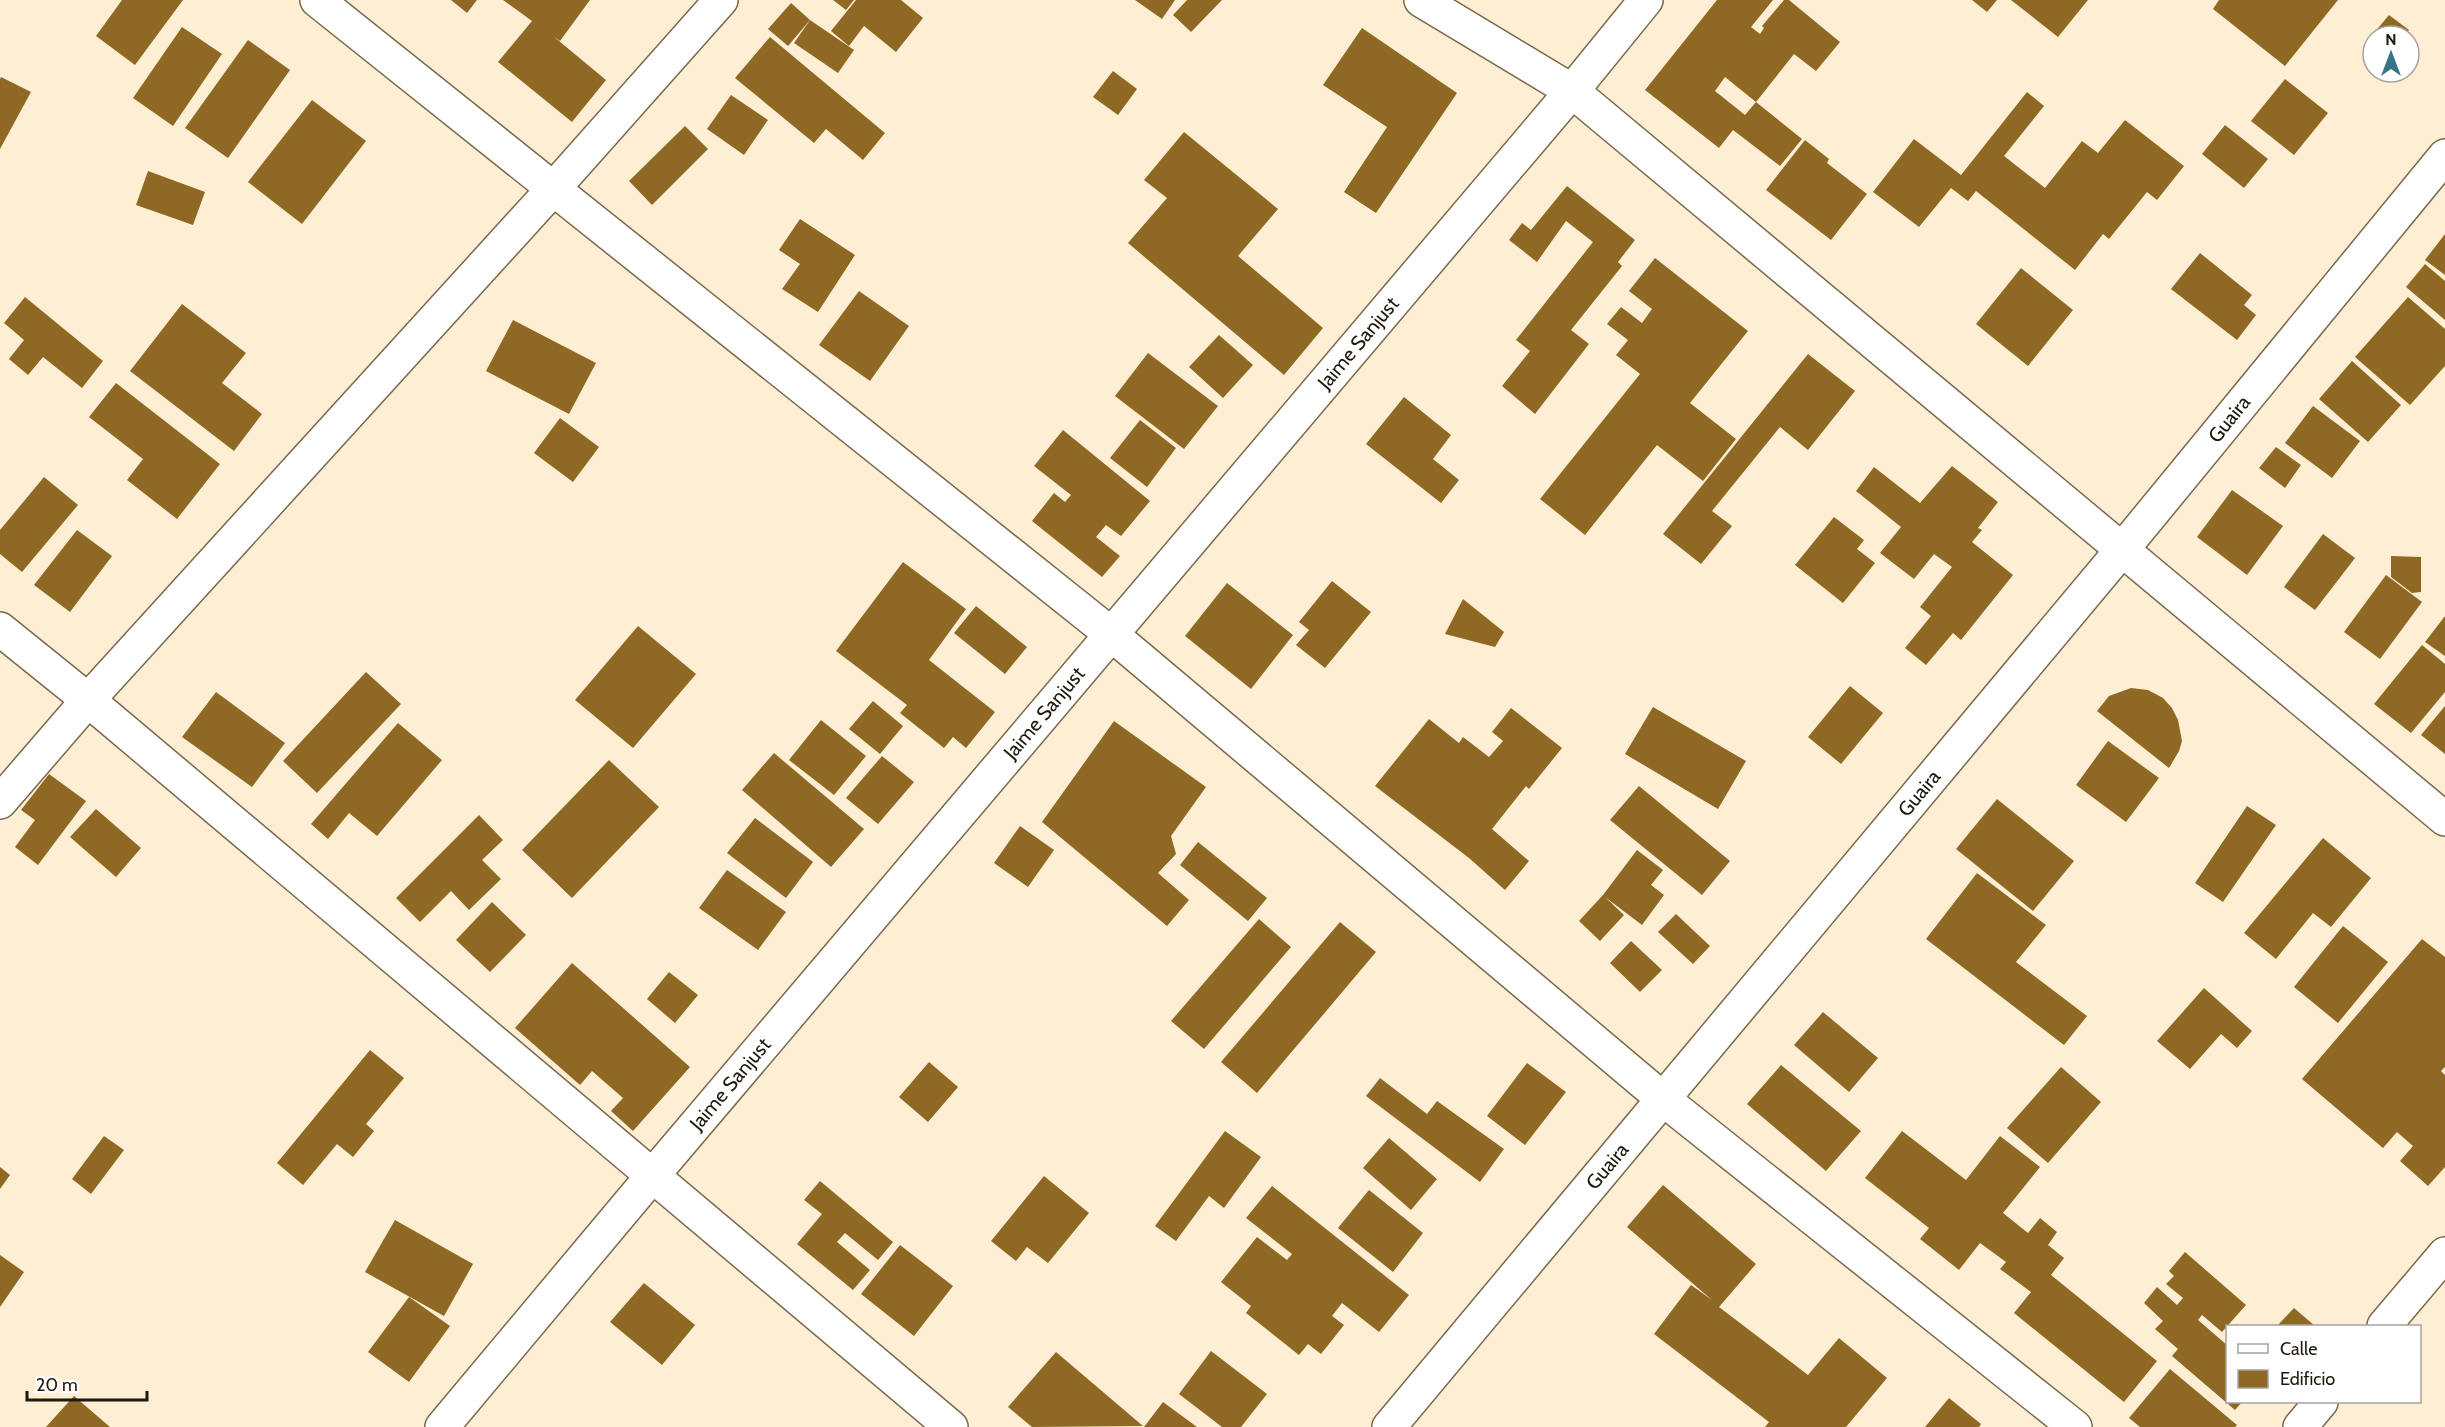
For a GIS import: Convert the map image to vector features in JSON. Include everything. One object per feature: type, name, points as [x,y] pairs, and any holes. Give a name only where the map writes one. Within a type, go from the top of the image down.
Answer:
[{"type":"street","points":[[317,0],[1111,634],[1663,1099],[2075,1427]]},
{"type":"street","points":[[0,802],[88,700],[554,188],[721,0]]},
{"type":"street","points":[[1421,0],[1572,91],[2445,819]]},
{"type":"street","name":"Jaime Sanjust","points":[[442,1427],[653,1174],[1572,91],[1646,0]]},
{"type":"street","name":"Guaira","points":[[1389,1427],[2121,551],[2445,156]]},
{"type":"street","points":[[0,629],[88,700],[653,1174],[951,1427]]},
{"type":"street","points":[[2385,1325],[2445,1254]]},
{"type":"street","points":[[2300,1427],[2319,1403]]},
{"type":"building","points":[[122,0],[183,0],[135,65],[96,36]]},
{"type":"building","points":[[451,0],[477,0],[467,13]]},
{"type":"building","points":[[503,0],[590,0],[560,41],[553,36],[606,80],[572,122],[498,62],[532,21]]},
{"type":"building","points":[[833,0],[854,0],[846,10]]},
{"type":"building","points":[[856,0],[901,0],[923,18],[896,52],[864,26],[849,46],[831,31]]},
{"type":"building","points":[[1135,0],[1175,0],[1162,19]]},
{"type":"building","points":[[1187,0],[1222,0],[1191,32],[1173,15]]},
{"type":"building","points":[[1717,0],[1773,0],[1751,27],[1760,34],[1764,28],[1762,26],[1784,0],[1789,0],[1840,42],[1816,71],[1794,54],[1756,102],[1802,139],[1780,166],[1733,130],[1719,148],[1645,90]],"holes":[[[1725,77],[1756,102],[1745,115],[1715,91]]]},
{"type":"building","points":[[1972,0],[1997,0],[1987,12]]},
{"type":"building","points":[[2011,0],[2088,0],[2058,37]]},
{"type":"building","points":[[2219,0],[2338,0],[2285,66],[2213,9]]},
{"type":"building","points":[[791,3],[810,20],[788,46],[768,29]]},
{"type":"building","points":[[2389,15],[2401,24],[2382,24]]},
{"type":"building","points":[[810,20],[854,50],[838,73],[794,43]]},
{"type":"building","points":[[182,27],[222,54],[173,126],[133,98]]},
{"type":"building","points":[[1362,28],[1457,93],[1376,213],[1344,192],[1387,127],[1323,85]]},
{"type":"building","points":[[770,37],[885,133],[863,160],[826,129],[814,143],[735,78]]},
{"type":"building","points":[[248,40],[290,70],[228,158],[185,128]]},
{"type":"building","points":[[1113,71],[1137,89],[1118,115],[1093,97]]},
{"type":"building","points":[[1,77],[31,92],[0,149],[0,79]]},
{"type":"building","points":[[2285,79],[2328,113],[2294,155],[2251,121]]},
{"type":"building","points":[[2027,92],[2044,106],[2004,156],[2045,188],[2082,141],[2098,153],[2125,120],[2184,166],[2157,200],[2147,192],[2109,239],[2103,234],[2075,270],[1976,191],[1968,201],[1951,188],[1919,227],[1873,192],[1914,139],[1961,175]]},
{"type":"building","points":[[731,95],[768,120],[744,155],[707,129]]},
{"type":"building","points":[[312,100],[366,141],[302,224],[248,182]]},
{"type":"building","points":[[2225,125],[2268,159],[2244,188],[2202,154]]},
{"type":"building","points":[[685,126],[708,149],[652,205],[629,181]]},
{"type":"building","points":[[1184,132],[1278,209],[1238,256],[1323,328],[1284,375],[1128,243],[1167,198],[1144,180]]},
{"type":"building","points":[[1805,140],[1829,159],[1827,163],[1867,194],[1831,240],[1766,190]]},
{"type":"building","points":[[148,171],[205,192],[193,225],[136,205]]},
{"type":"building","points":[[1567,186],[1635,240],[1618,262],[1622,266],[1571,330],[1589,344],[1535,414],[1502,386],[1530,351],[1516,340],[1593,242],[1566,221],[1537,262],[1509,240],[1522,223],[1531,230]]},
{"type":"building","points":[[800,219],[855,255],[818,312],[782,289],[800,264],[779,250]]},
{"type":"building","points":[[2445,234],[2445,275],[2425,260]]},
{"type":"building","points":[[2200,253],[2252,295],[2244,305],[2256,315],[2237,340],[2171,289]]},
{"type":"building","points":[[1655,258],[1748,331],[1690,403],[1736,439],[1703,481],[1657,445],[1585,535],[1540,499],[1640,374],[1616,355],[1628,340],[1607,324],[1621,307],[1642,323],[1652,309],[1629,291]]},
{"type":"building","points":[[2425,264],[2445,281],[2445,320],[2406,287]]},
{"type":"building","points":[[2021,268],[2073,310],[2028,366],[1976,324]]},
{"type":"building","points":[[859,291],[909,326],[870,381],[819,345]]},
{"type":"building","points":[[25,297],[103,361],[82,388],[43,357],[28,375],[9,359],[24,340],[4,323]]},
{"type":"building","points":[[2408,297],[2445,329],[2445,366],[2410,405],[2355,357]]},
{"type":"building","points":[[182,304],[246,353],[222,383],[262,414],[234,451],[130,371]]},
{"type":"building","points":[[513,320],[596,363],[569,414],[486,371]]},
{"type":"building","points":[[1219,335],[1253,365],[1223,398],[1189,367]]},
{"type":"building","points":[[1148,353],[1218,406],[1184,449],[1115,396]]},
{"type":"building","points":[[1808,354],[1855,391],[1808,450],[1780,427],[1712,511],[1732,526],[1701,564],[1663,534]]},
{"type":"building","points":[[2352,361],[2401,405],[2368,442],[2319,399]]},
{"type":"building","points":[[116,383],[220,464],[177,519],[127,480],[143,459],[89,417]]},
{"type":"building","points":[[1404,397],[1451,435],[1433,459],[1459,480],[1441,503],[1366,444]]},
{"type":"building","points":[[2313,406],[2360,441],[2332,478],[2285,443]]},
{"type":"building","points":[[560,418],[599,447],[573,482],[534,453]]},
{"type":"building","points":[[1140,420],[1176,448],[1147,487],[1110,458]]},
{"type":"building","points":[[1063,430],[1150,501],[1121,536],[1106,525],[1096,537],[1120,556],[1102,577],[1032,521],[1054,493],[1065,502],[1071,495],[1034,466]]},
{"type":"building","points":[[2276,447],[2301,465],[2285,488],[2259,468]]},
{"type":"building","points":[[1952,466],[1998,502],[1978,528],[1982,530],[1972,542],[2013,575],[1961,640],[1953,633],[1926,665],[1905,648],[1931,616],[1920,607],[1952,567],[1934,554],[1914,579],[1880,553],[1901,527],[1856,491],[1874,467],[1920,503]]},
{"type":"building","points":[[44,477],[78,505],[22,572],[0,554],[0,530]]},
{"type":"building","points":[[2232,490],[2283,526],[2247,575],[2197,537]]},
{"type":"building","points":[[1834,517],[1864,540],[1857,549],[1875,563],[1843,603],[1795,565]]},
{"type":"building","points":[[77,530],[112,556],[70,612],[34,585]]},
{"type":"building","points":[[2323,534],[2355,558],[2315,610],[2284,587]]},
{"type":"building","points":[[2391,556],[2421,557],[2421,592],[2412,593],[2391,577]]},
{"type":"building","points":[[903,562],[966,609],[929,660],[995,712],[966,748],[953,737],[944,748],[900,713],[907,705],[836,651]]},
{"type":"building","points":[[2386,575],[2422,602],[2380,659],[2344,632]]},
{"type":"building","points":[[1332,581],[1371,612],[1325,668],[1296,645],[1309,630],[1299,622]]},
{"type":"building","points":[[1227,583],[1293,635],[1251,689],[1185,636]]},
{"type":"building","points":[[1463,599],[1504,632],[1495,647],[1445,634]]},
{"type":"building","points":[[976,606],[1027,647],[1005,674],[954,633]]},
{"type":"building","points":[[2445,616],[2445,656],[2425,642]]},
{"type":"building","points":[[638,626],[696,674],[633,748],[575,700]]},
{"type":"building","points":[[2422,645],[2445,664],[2445,692],[2411,733],[2374,704]]},
{"type":"building","points":[[366,672],[401,704],[317,793],[283,761]]},
{"type":"building","points":[[1850,686],[1883,713],[1841,764],[1808,737]]},
{"type":"building","points":[[2131,688],[2148,690],[2163,698],[2172,708],[2178,720],[2182,741],[2169,768],[2097,711],[2109,696]]},
{"type":"building","points":[[216,692],[285,743],[252,787],[182,737]]},
{"type":"building","points":[[873,701],[903,726],[880,754],[849,729]]},
{"type":"building","points":[[2445,706],[2445,754],[2421,735]]},
{"type":"building","points":[[1653,707],[1746,761],[1718,809],[1625,754]]},
{"type":"building","points":[[1511,708],[1562,748],[1529,789],[1526,786],[1492,829],[1529,861],[1505,890],[1469,858],[1375,786],[1429,719],[1459,743],[1463,737],[1489,757],[1503,741],[1492,732]]},
{"type":"building","points":[[821,720],[866,756],[834,795],[789,760]]},
{"type":"building","points":[[1114,721],[1206,787],[1171,836],[1176,854],[1158,873],[1189,900],[1167,926],[1042,822]]},
{"type":"building","points":[[398,723],[442,760],[377,836],[349,813],[328,839],[311,824]]},
{"type":"building","points":[[2108,741],[2159,778],[2126,822],[2076,785]]},
{"type":"building","points":[[774,753],[864,829],[831,867],[742,790]]},
{"type":"building","points":[[882,756],[914,782],[878,824],[846,798]]},
{"type":"building","points":[[609,760],[659,807],[572,898],[522,850]]},
{"type":"building","points":[[49,774],[86,801],[38,865],[15,847],[35,820],[21,810]]},
{"type":"building","points":[[1639,786],[1730,861],[1702,895],[1610,820]]},
{"type":"building","points":[[1997,799],[2074,861],[2033,911],[1956,849]]},
{"type":"building","points":[[2247,806],[2276,825],[2223,902],[2195,883]]},
{"type":"building","points":[[96,809],[141,848],[116,877],[70,837]]},
{"type":"building","points":[[479,815],[503,840],[482,860],[501,879],[469,910],[451,891],[420,922],[396,898]]},
{"type":"building","points":[[755,818],[813,862],[786,898],[727,853]]},
{"type":"building","points":[[1020,826],[1054,850],[1028,887],[994,863]]},
{"type":"building","points":[[2323,838],[2371,878],[2331,927],[2313,913],[2276,959],[2244,933]]},
{"type":"building","points":[[1198,842],[1267,898],[1248,921],[1180,865]]},
{"type":"building","points":[[1637,850],[1663,870],[1651,885],[1664,895],[1642,925],[1605,897],[1624,915],[1600,941],[1579,921],[1603,895]]},
{"type":"building","points":[[727,870],[786,912],[758,950],[699,908]]},
{"type":"building","points":[[1977,873],[2046,925],[2016,962],[2087,1016],[2064,1045],[1926,939]]},
{"type":"building","points":[[492,902],[526,935],[490,972],[456,940]]},
{"type":"building","points":[[1676,914],[1710,946],[1693,964],[1658,932]]},
{"type":"building","points":[[1259,919],[1291,947],[1204,1049],[1171,1021]]},
{"type":"building","points":[[1340,922],[1376,952],[1257,1093],[1221,1062]]},
{"type":"building","points":[[2343,926],[2388,962],[2338,1023],[2294,987]]},
{"type":"building","points":[[2422,939],[2445,957],[2445,1067],[2441,1071],[2445,1075],[2445,1167],[2428,1186],[2400,1161],[2413,1146],[2397,1132],[2383,1148],[2302,1079]]},
{"type":"building","points":[[1631,941],[1662,970],[1640,992],[1610,963]]},
{"type":"building","points":[[572,963],[690,1067],[633,1131],[611,1111],[623,1098],[592,1071],[580,1085],[515,1028]]},
{"type":"building","points":[[669,972],[698,995],[675,1023],[647,999]]},
{"type":"building","points":[[2204,988],[2252,1031],[2237,1048],[2221,1034],[2190,1069],[2157,1041]]},
{"type":"building","points":[[1823,1012],[1878,1058],[1849,1092],[1794,1045]]},
{"type":"building","points":[[370,1050],[404,1078],[366,1124],[374,1131],[353,1157],[337,1144],[303,1185],[277,1163]]},
{"type":"building","points":[[929,1062],[958,1087],[928,1122],[899,1097]]},
{"type":"building","points":[[1527,1063],[1566,1092],[1525,1145],[1487,1116]]},
{"type":"building","points":[[1781,1065],[1861,1131],[1826,1171],[1747,1104]]},
{"type":"building","points":[[2061,1067],[2101,1102],[2048,1163],[2007,1128]]},
{"type":"building","points":[[1380,1078],[1427,1114],[1437,1101],[1504,1149],[1480,1182],[1366,1096]]},
{"type":"building","points":[[1225,1131],[1261,1157],[1224,1208],[1209,1196],[1176,1241],[1155,1226]]},
{"type":"building","points":[[1902,1131],[1966,1180],[2000,1136],[2040,1167],[2003,1213],[2028,1233],[2040,1218],[2057,1232],[2048,1245],[2064,1258],[2051,1275],[2157,1361],[2124,1402],[2014,1313],[2031,1292],[2000,1269],[2006,1262],[1980,1243],[1959,1270],[1920,1239],[1929,1228],[1865,1178]]},
{"type":"building","points":[[104,1136],[124,1150],[91,1194],[72,1179]]},
{"type":"building","points":[[1389,1138],[1437,1179],[1411,1210],[1363,1168]]},
{"type":"building","points":[[0,1167],[10,1175],[0,1189]]},
{"type":"building","points":[[1044,1176],[1089,1213],[1048,1263],[1027,1247],[1016,1261],[991,1241]]},
{"type":"building","points":[[820,1181],[893,1242],[878,1260],[845,1233],[837,1242],[870,1270],[853,1290],[797,1244],[822,1214],[804,1200]]},
{"type":"building","points":[[1663,1185],[1756,1264],[1719,1307],[1808,1375],[1839,1338],[1887,1378],[1846,1427],[1765,1427],[1769,1422],[1654,1334],[1691,1285],[1712,1300],[1627,1227]]},
{"type":"building","points":[[1272,1186],[1409,1295],[1379,1332],[1342,1303],[1332,1316],[1344,1325],[1321,1354],[1308,1344],[1299,1355],[1246,1313],[1251,1306],[1221,1282],[1257,1237],[1287,1260],[1292,1254],[1246,1218]]},
{"type":"building","points":[[1369,1190],[1423,1233],[1393,1272],[1338,1228]]},
{"type":"building","points":[[395,1220],[473,1264],[444,1316],[365,1272]]},
{"type":"building","points":[[900,1245],[953,1286],[914,1336],[861,1294]]},
{"type":"building","points":[[2185,1252],[2246,1305],[2222,1332],[2202,1315],[2198,1320],[2226,1344],[2226,1402],[2172,1356],[2178,1349],[2155,1329],[2163,1321],[2144,1303],[2157,1287],[2177,1305],[2183,1298],[2166,1284],[2174,1276],[2169,1271]]},
{"type":"building","points":[[0,1255],[24,1272],[0,1307]]},
{"type":"building","points":[[644,1283],[695,1325],[662,1365],[610,1322]]},
{"type":"building","points":[[409,1297],[450,1326],[409,1382],[368,1352]]},
{"type":"building","points":[[2294,1308],[2314,1325],[2278,1325]]},
{"type":"building","points":[[1211,1351],[1267,1394],[1241,1427],[1222,1427],[1179,1394]]},
{"type":"building","points":[[1056,1352],[1143,1426],[1032,1427],[1008,1407]]},
{"type":"building","points":[[2170,1369],[2237,1425],[2235,1427],[2140,1427],[2129,1418]]},
{"type":"building","points":[[74,1396],[110,1427],[46,1427]]},
{"type":"building","points":[[1949,1398],[1981,1424],[1979,1427],[1925,1427]]},
{"type":"building","points":[[1163,1402],[1197,1427],[1144,1427]]},
{"type":"building","points":[[2227,1403],[2241,1403],[2235,1410]]}]
